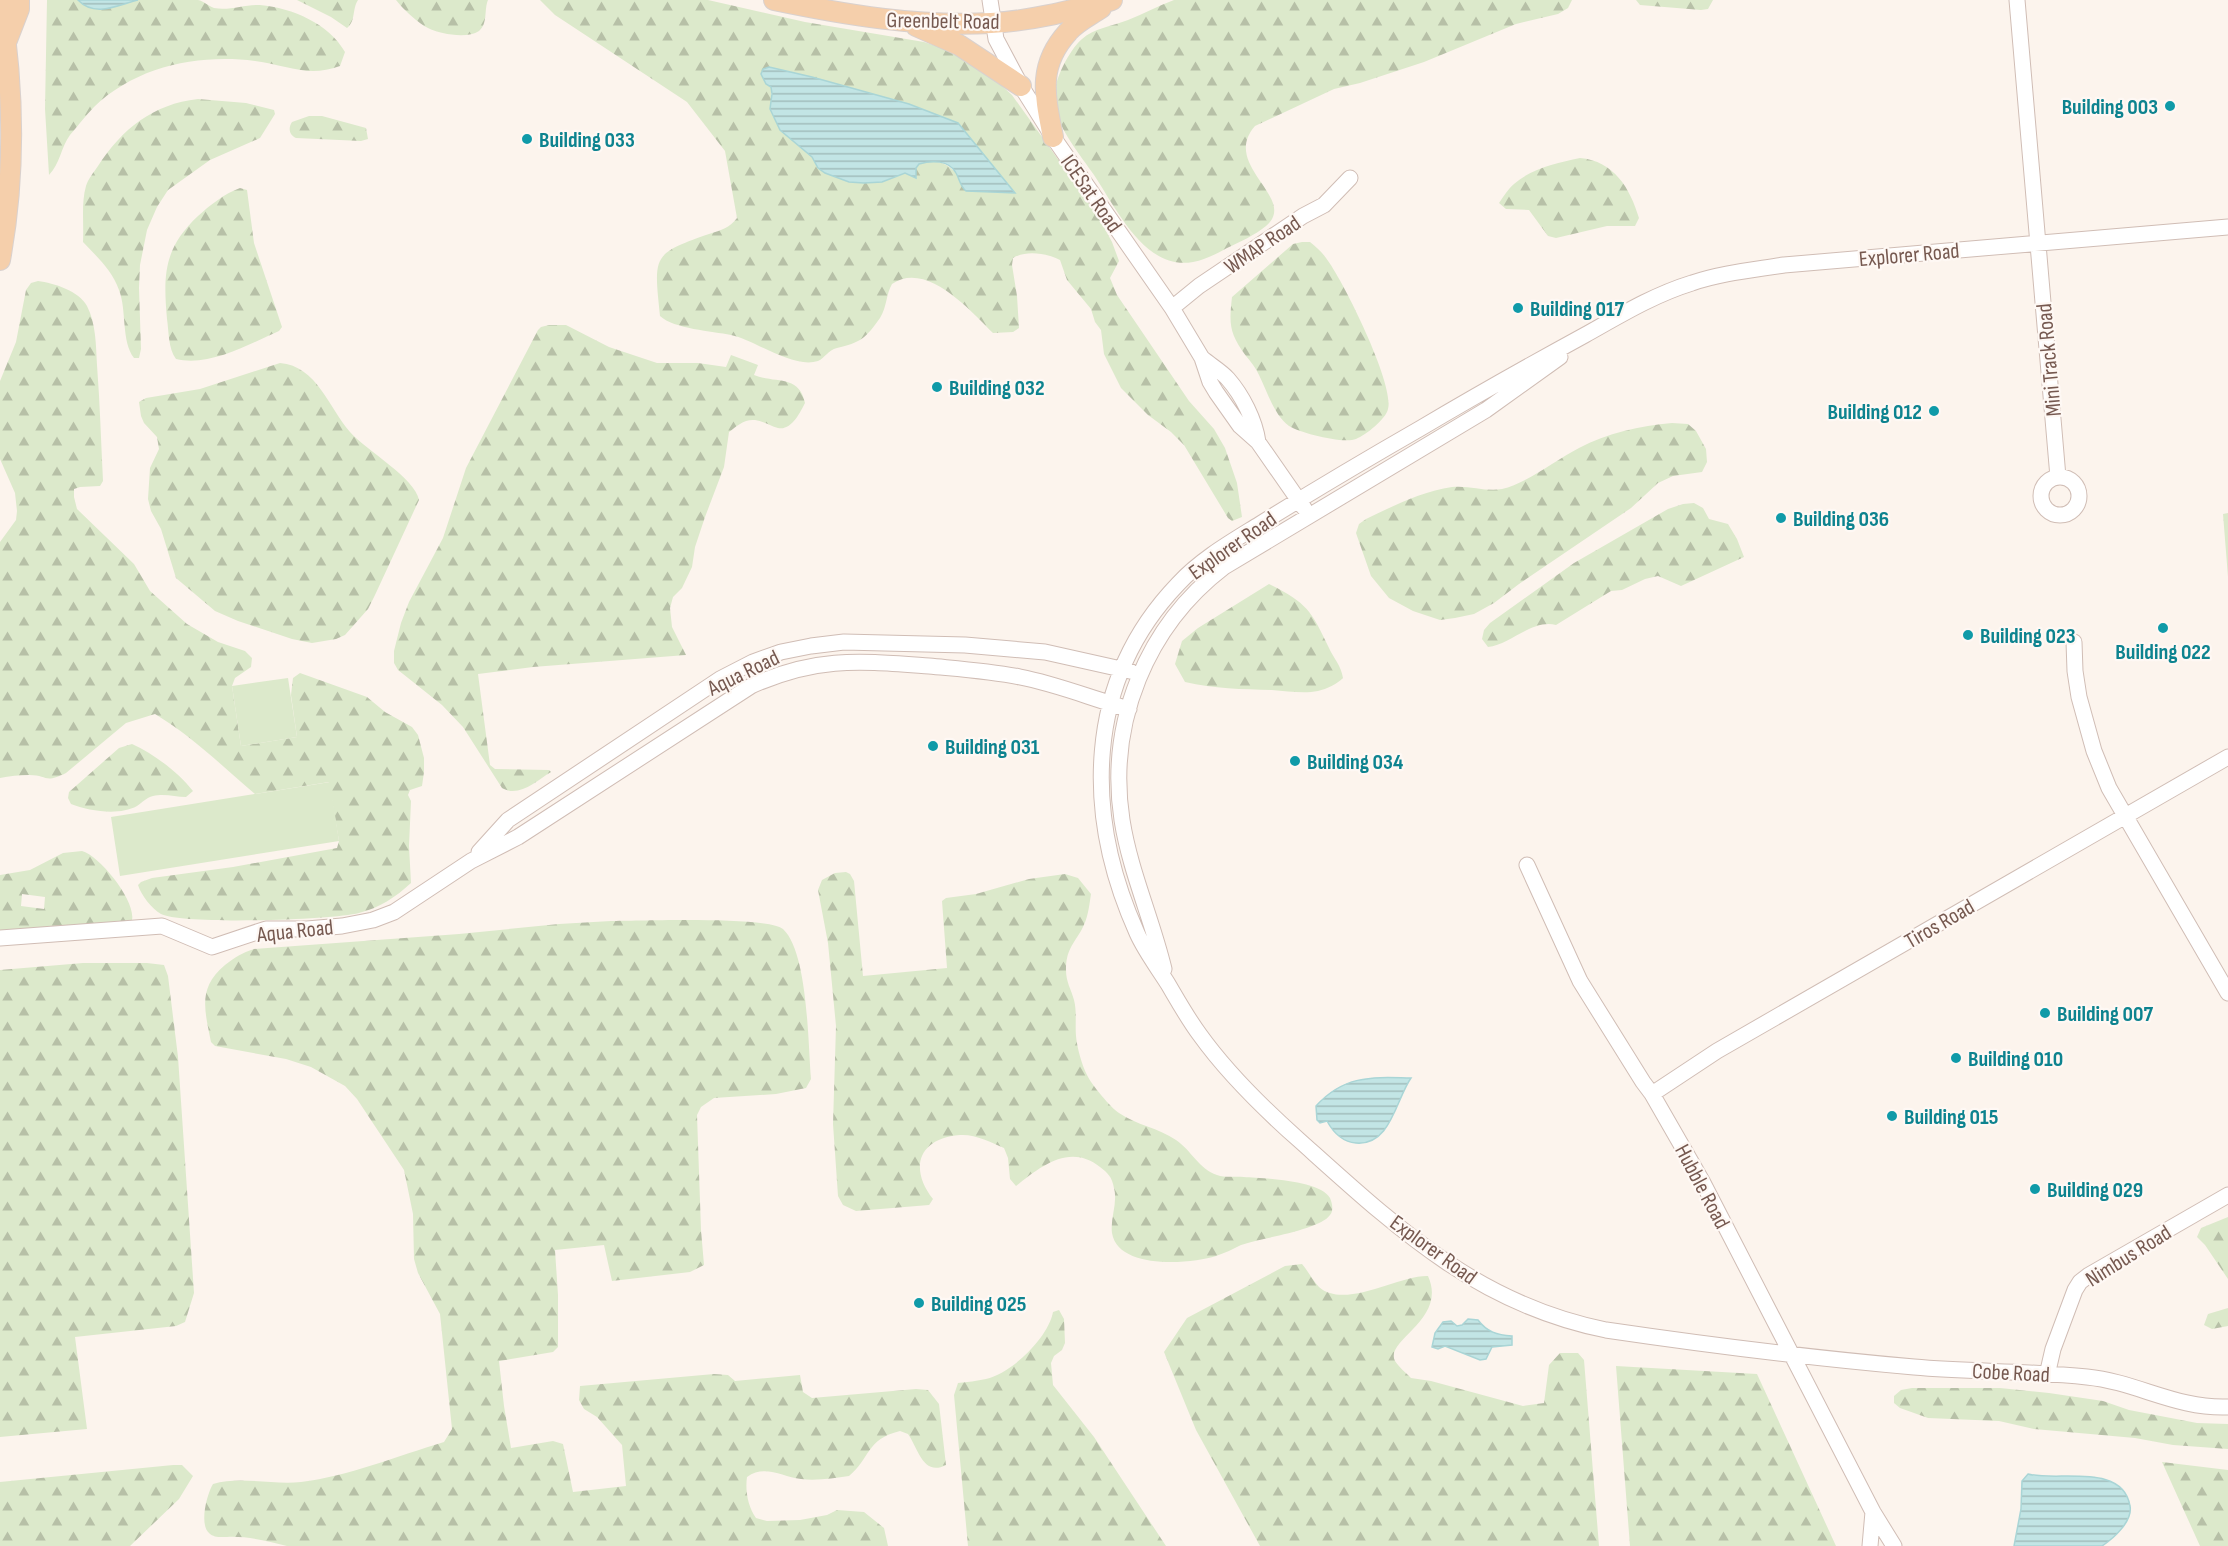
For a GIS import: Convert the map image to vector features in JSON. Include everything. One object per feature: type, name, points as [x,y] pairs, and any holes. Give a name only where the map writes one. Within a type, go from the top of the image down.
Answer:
[{"type":"main road","points":[[7,43],[20,0]]},
{"type":"main road","name":"Greenbelt Road","points":[[774,0],[848,15],[905,22],[992,23],[1054,14],[1112,0]]},
{"type":"main road","points":[[1053,136],[1046,98],[1045,78],[1048,64],[1056,48],[1069,31],[1112,0]]},
{"type":"main road","points":[[0,1],[7,43],[12,102],[12,149],[5,234],[0,260]]},
{"type":"main road","points":[[905,22],[958,45],[1021,86]]},
{"type":"street","name":"ICESat Road","points":[[990,0],[992,23],[1001,51],[1021,86],[1172,308],[1202,358],[1216,392],[1240,426],[1258,442],[1309,517]]},
{"type":"street","name":"Mini Track Road","points":[[2017,0],[2058,477]]},
{"type":"street","name":"WMAP Road","points":[[1172,308],[1199,286],[1303,216],[1324,205],[1350,178]]},
{"type":"street","name":"Explorer Road","points":[[1791,1353],[1647,1336],[1578,1324],[1538,1312],[1468,1278],[1434,1255],[1263,1108],[1229,1072],[1199,1034],[1138,936],[1120,888],[1104,825],[1100,792],[1102,744],[1110,704],[1121,668],[1135,641],[1155,611],[1195,567],[1299,500],[1511,375],[1664,293],[1721,275],[1784,265],[2228,227]]},
{"type":"street","name":"Explorer Road","points":[[1167,983],[1155,930],[1128,850],[1119,792],[1121,758],[1138,675],[1153,645],[1169,622],[1203,584],[1224,567],[1486,410],[1601,326]]},
{"type":"street","name":"Aqua Road","points":[[471,861],[508,820],[720,679],[753,662],[781,652],[844,642],[965,645],[1045,652],[1121,668],[1138,675]]},
{"type":"street","points":[[2074,642],[2079,697],[2094,751],[2109,788],[2228,993]]},
{"type":"street","name":"Aqua Road","points":[[0,938],[162,926],[212,947],[266,929],[308,929],[372,920],[394,912],[471,861],[518,837],[751,686],[774,675],[806,666],[837,661],[864,661],[967,669],[1020,676],[1130,710]]},
{"type":"street","name":"Tiros Road","points":[[1652,1094],[1717,1051],[2228,757]]},
{"type":"street","name":"Hubble Road","points":[[1527,865],[1580,981],[1652,1094],[1702,1181],[1890,1543]]},
{"type":"street","name":"Nimbus Road","points":[[2048,1375],[2053,1349],[2080,1282],[2228,1195]]},
{"type":"street","name":"Cobe Road","points":[[1791,1353],[1916,1367],[2112,1380],[2174,1401],[2197,1406],[2228,1407]]},
{"type":"street","points":[[1870,1546],[1873,1512]]},
{"type":"green space","points":[[47,0],[78,0],[85,5],[99,8],[138,0],[198,0],[220,9],[254,5],[272,7],[309,19],[330,33],[345,52],[340,66],[318,71],[298,70],[255,61],[212,59],[169,66],[149,73],[111,93],[94,107],[70,135],[56,166],[49,175],[45,109]]},
{"type":"green space","points":[[297,0],[358,0],[352,22],[347,28]]},
{"type":"green space","points":[[396,0],[488,0],[482,28],[468,35],[461,35],[446,34],[428,28],[411,16]]},
{"type":"green space","points":[[540,0],[708,0],[805,22],[924,42],[951,51],[992,77],[1012,95],[1095,211],[1112,242],[1119,261],[1110,278],[1117,295],[1189,401],[1214,429],[1225,448],[1237,483],[1242,517],[1232,521],[1228,518],[1184,445],[1148,415],[1121,388],[1104,354],[1101,330],[1095,322],[1091,309],[1067,280],[1060,260],[1030,253],[1013,258],[1019,328],[1013,332],[993,333],[947,291],[919,278],[905,278],[892,284],[882,314],[866,335],[857,342],[834,349],[818,361],[797,361],[786,358],[741,338],[684,327],[660,316],[657,281],[660,260],[676,247],[725,228],[737,218],[725,151],[687,102],[555,15]],"holes":[[[769,67],[909,104],[958,123],[1015,193],[969,191],[949,167],[937,162],[919,164],[916,168],[916,178],[905,173],[882,182],[849,182],[825,173],[818,168],[812,157],[780,130],[771,111],[771,87],[766,84],[761,74]]]},
{"type":"green space","points":[[1174,0],[1572,0],[1568,8],[1558,14],[1516,24],[1424,62],[1334,89],[1255,126],[1247,141],[1247,155],[1273,204],[1274,215],[1266,226],[1215,255],[1193,262],[1176,262],[1160,257],[1146,247],[1122,219],[1065,132],[1054,104],[1055,88],[1062,69],[1071,52],[1082,39],[1098,30]]},
{"type":"green space","points":[[1636,0],[1713,0],[1708,9],[1701,10],[1640,5]]},
{"type":"green space","points":[[198,99],[246,103],[274,110],[275,114],[260,138],[210,160],[168,190],[157,207],[147,230],[140,265],[141,349],[139,358],[134,358],[127,343],[121,298],[116,283],[104,264],[83,242],[84,193],[91,176],[107,153],[128,130],[167,106]]},
{"type":"green space","points":[[309,116],[322,116],[366,128],[368,139],[361,141],[294,137],[290,131],[292,122]]},
{"type":"green space","points":[[1580,158],[1602,164],[1619,178],[1631,196],[1639,218],[1635,226],[1607,226],[1556,238],[1548,236],[1529,210],[1506,209],[1499,203],[1521,178],[1545,167]]},
{"type":"green space","points":[[240,188],[247,190],[254,243],[282,327],[279,331],[255,342],[216,357],[189,361],[176,359],[170,345],[165,288],[172,251],[178,239],[198,216],[228,193]]},
{"type":"green space","points":[[1310,242],[1334,270],[1355,309],[1384,378],[1388,409],[1375,426],[1356,439],[1342,440],[1322,437],[1289,426],[1275,409],[1256,370],[1240,348],[1231,328],[1232,297],[1293,244]]},
{"type":"green space","points":[[38,281],[58,286],[78,296],[87,306],[94,327],[103,481],[100,486],[74,489],[77,509],[134,564],[150,591],[187,624],[218,642],[245,651],[252,658],[251,667],[235,678],[232,686],[241,746],[297,737],[291,695],[293,678],[300,673],[367,697],[385,712],[412,727],[418,735],[424,758],[424,772],[422,786],[410,790],[408,795],[411,801],[409,846],[411,883],[387,901],[359,913],[320,918],[197,919],[174,917],[158,912],[142,893],[138,885],[141,882],[152,878],[233,867],[337,848],[339,841],[329,782],[255,794],[195,742],[155,714],[126,723],[66,773],[59,776],[50,778],[26,775],[0,778],[0,542],[16,520],[17,511],[15,493],[0,459],[0,381],[16,342],[26,290],[31,283]]},
{"type":"green space","points":[[549,325],[566,325],[609,347],[657,363],[698,363],[726,367],[731,355],[758,365],[754,375],[792,384],[798,388],[805,403],[787,427],[778,428],[761,421],[751,420],[741,423],[729,432],[724,467],[695,547],[692,567],[682,588],[673,597],[670,608],[672,627],[686,655],[533,667],[478,674],[490,765],[495,769],[549,770],[551,772],[521,790],[508,791],[502,788],[463,727],[442,705],[398,670],[394,663],[394,651],[409,602],[443,538],[466,468],[538,330]]},
{"type":"green space","points":[[280,363],[293,366],[313,380],[350,432],[400,474],[416,492],[419,500],[368,609],[345,635],[312,643],[292,639],[215,611],[176,578],[161,529],[151,511],[148,499],[150,468],[159,449],[157,437],[144,423],[141,416],[139,402],[146,398],[200,389]]},
{"type":"green space","points":[[1672,423],[1688,424],[1696,431],[1706,449],[1707,462],[1702,472],[1673,476],[1658,483],[1631,508],[1494,603],[1474,614],[1440,620],[1413,611],[1389,598],[1371,576],[1356,533],[1359,524],[1366,519],[1408,500],[1441,489],[1458,487],[1496,490],[1512,486],[1601,438],[1636,428]]},
{"type":"green space","points":[[1694,503],[1703,508],[1709,519],[1728,524],[1744,557],[1681,586],[1658,576],[1645,579],[1622,590],[1611,591],[1556,625],[1538,626],[1496,645],[1488,647],[1482,639],[1484,630],[1490,623],[1574,563],[1668,509]]},
{"type":"green space","points":[[2228,513],[2228,577],[2223,514]]},
{"type":"green space","points":[[1269,584],[1292,597],[1312,616],[1343,678],[1325,689],[1307,692],[1228,688],[1185,682],[1175,664],[1182,641],[1198,628]]},
{"type":"green space","points":[[288,678],[297,737],[241,746],[232,686]]},
{"type":"green space","points":[[132,744],[165,764],[193,791],[186,797],[153,796],[130,809],[113,812],[86,809],[71,804],[68,798],[69,792],[119,748]]},
{"type":"green space","points":[[330,782],[339,841],[120,876],[111,817]]},
{"type":"green space","points":[[82,851],[98,861],[123,891],[132,912],[132,920],[0,931],[0,875],[30,870],[63,853]],"holes":[[[22,894],[45,897],[44,909],[21,906]]]},
{"type":"green space","points":[[846,872],[854,881],[863,976],[947,968],[942,901],[946,898],[976,894],[1029,879],[1065,874],[1078,878],[1091,894],[1086,921],[1069,952],[1066,974],[1075,1004],[1079,1051],[1085,1071],[1093,1084],[1119,1113],[1176,1140],[1211,1172],[1223,1176],[1290,1181],[1315,1187],[1330,1198],[1332,1209],[1330,1215],[1315,1225],[1241,1245],[1205,1259],[1174,1262],[1141,1259],[1127,1253],[1117,1245],[1112,1233],[1114,1188],[1109,1176],[1100,1167],[1089,1160],[1067,1157],[1035,1171],[1016,1186],[1010,1179],[1008,1158],[1004,1148],[966,1135],[946,1137],[935,1142],[922,1157],[921,1177],[933,1199],[929,1205],[856,1211],[843,1205],[838,1196],[833,1124],[836,1026],[828,943],[818,890],[822,880],[835,873]]},
{"type":"green space","points":[[611,921],[754,922],[783,929],[798,957],[802,977],[811,1079],[806,1088],[776,1094],[714,1098],[701,1107],[697,1115],[704,1265],[690,1272],[612,1281],[604,1245],[555,1250],[558,1347],[553,1352],[499,1361],[511,1448],[553,1441],[563,1444],[573,1492],[626,1486],[622,1445],[597,1417],[584,1409],[579,1400],[580,1386],[714,1374],[728,1375],[735,1381],[800,1375],[803,1392],[812,1398],[916,1389],[928,1390],[939,1404],[946,1465],[938,1468],[927,1464],[908,1434],[900,1431],[874,1444],[856,1470],[849,1476],[807,1480],[767,1471],[754,1473],[747,1477],[748,1499],[756,1518],[767,1521],[800,1520],[827,1515],[837,1510],[864,1512],[884,1528],[888,1546],[287,1546],[250,1538],[211,1535],[206,1529],[204,1516],[206,1502],[213,1484],[234,1481],[301,1482],[337,1475],[444,1442],[452,1429],[440,1314],[418,1273],[414,1259],[413,1214],[404,1170],[357,1099],[345,1086],[311,1067],[286,1059],[215,1046],[211,1042],[205,1010],[210,982],[229,962],[254,949]]},
{"type":"green space","points":[[83,963],[164,965],[168,976],[178,1057],[194,1293],[185,1322],[176,1326],[75,1337],[87,1429],[0,1437],[0,970]]},
{"type":"green space","points":[[2228,1217],[2228,1279],[2197,1237],[2201,1228]]},
{"type":"green space","points":[[1302,1264],[1319,1287],[1330,1293],[1343,1295],[1428,1276],[1432,1291],[1430,1305],[1394,1353],[1395,1361],[1411,1378],[1431,1381],[1523,1406],[1544,1403],[1549,1365],[1560,1353],[1578,1353],[1584,1360],[1599,1546],[1260,1546],[1196,1430],[1164,1352],[1187,1318],[1285,1266]]},
{"type":"green space","points":[[2228,1308],[2228,1326],[2212,1329],[2204,1325],[2208,1314]]},
{"type":"green space","points":[[1059,1310],[1064,1319],[1065,1343],[1051,1363],[1053,1385],[1094,1437],[1166,1546],[968,1546],[954,1395],[958,1383],[983,1380],[1007,1370],[1036,1343],[1044,1333],[1053,1312]]},
{"type":"green space","points":[[1616,1366],[1757,1374],[1836,1546],[1630,1546]]},
{"type":"green space","points":[[2000,1388],[2049,1393],[2103,1401],[2129,1410],[2197,1423],[2228,1424],[2228,1449],[2034,1429],[1999,1421],[1928,1418],[1900,1408],[1894,1403],[1894,1396],[1901,1390]]},
{"type":"green space","points":[[2162,1462],[2228,1470],[2228,1546],[2200,1546]]},
{"type":"green space","points":[[182,1465],[193,1476],[179,1499],[130,1546],[0,1546],[0,1482]]},
{"type":"water","points":[[78,0],[138,0],[99,9],[85,5]]},
{"type":"water","points":[[769,67],[909,104],[958,123],[1015,193],[966,191],[953,169],[940,162],[919,164],[916,168],[916,178],[905,173],[882,182],[849,182],[825,173],[818,168],[812,157],[780,130],[770,109],[771,87],[766,84],[761,74],[763,69]]},
{"type":"water","points":[[1371,1078],[1411,1078],[1385,1129],[1368,1142],[1347,1141],[1335,1133],[1327,1121],[1320,1123],[1317,1120],[1316,1106],[1337,1088],[1348,1083]]},
{"type":"water","points":[[1468,1319],[1478,1320],[1493,1332],[1512,1336],[1512,1345],[1492,1347],[1486,1359],[1480,1360],[1445,1346],[1438,1349],[1432,1347],[1435,1333],[1443,1322],[1451,1321],[1457,1326],[1462,1325]]},
{"type":"water","points":[[2028,1474],[2087,1476],[2115,1484],[2125,1492],[2130,1506],[2129,1517],[2117,1534],[2102,1546],[2014,1546],[2021,1509],[2022,1481]]},
{"type":"place","name":"Building 003","points":[[2170,106]]},
{"type":"place","name":"Building 033","points":[[527,139]]},
{"type":"place","name":"Building 017","points":[[1518,308]]},
{"type":"place","name":"Building 032","points":[[937,387]]},
{"type":"place","name":"Building 012","points":[[1934,411]]},
{"type":"place","name":"Building 036","points":[[1781,518]]},
{"type":"place","name":"Building 022","points":[[2163,628]]},
{"type":"place","name":"Building 023","points":[[1968,635]]},
{"type":"place","name":"Building 031","points":[[933,746]]},
{"type":"place","name":"Building 034","points":[[1295,761]]},
{"type":"place","name":"Building 007","points":[[2045,1013]]},
{"type":"place","name":"Building 010","points":[[1956,1058]]},
{"type":"place","name":"Building 015","points":[[1892,1116]]},
{"type":"place","name":"Building 029","points":[[2035,1189]]},
{"type":"place","name":"Building 025","points":[[919,1303]]}]
